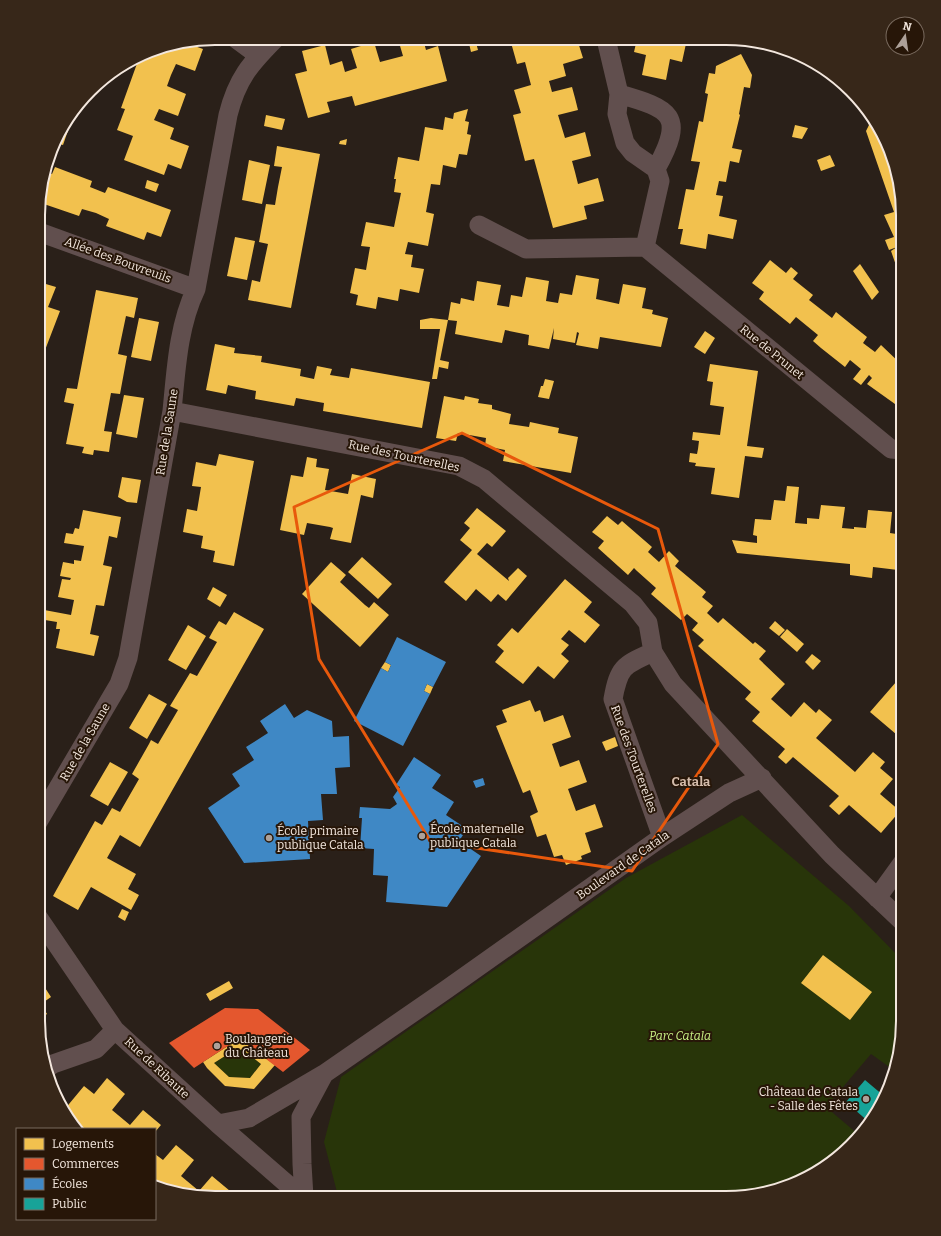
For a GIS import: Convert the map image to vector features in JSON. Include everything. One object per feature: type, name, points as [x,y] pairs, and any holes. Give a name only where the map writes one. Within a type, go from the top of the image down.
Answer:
[{"type":"street","points":[[244,45],[258,55]]},
{"type":"street","name":"Rue de la Saune","points":[[45,810],[119,684],[128,658],[172,411],[176,372],[187,306],[196,289],[233,95],[244,73],[258,55],[269,45]]},
{"type":"street","points":[[479,225],[526,249],[645,247],[660,181],[656,169],[633,153],[625,143],[618,114],[619,94],[607,45]]},
{"type":"street","points":[[619,94],[650,103],[660,108],[668,115],[671,122],[670,140],[656,169]]},
{"type":"street","name":"Allée des Bouvreuils","points":[[45,234],[196,289]]},
{"type":"street","name":"Rue de Prunet","points":[[645,247],[891,449],[896,449]]},
{"type":"street","name":"Rue des Tourterelles","points":[[172,411],[459,466],[484,479],[634,604],[648,623],[653,652],[673,684],[762,778]]},
{"type":"street","name":"Rue des Tourterelles","points":[[653,652],[627,664],[617,678],[613,699],[662,837]]},
{"type":"street","points":[[762,778],[832,855],[896,916]]},
{"type":"street","name":"Boulevard de Catala","points":[[218,1124],[249,1118],[324,1074],[662,837],[729,793],[762,778]]},
{"type":"street","points":[[877,898],[896,872]]},
{"type":"street","name":"Rue de Ribaute","points":[[45,926],[115,1030],[218,1124],[296,1191]]},
{"type":"street","points":[[51,1066],[96,1049],[115,1030]]},
{"type":"street","name":"Boulevard de Catala","points":[[303,1191],[302,1118],[324,1074]]},
{"type":"highlighted area","points":[[462,433],[658,529],[718,744],[632,871],[430,841],[319,659],[294,507]]},
{"type":"green space","name":"Parc Catala","points":[[742,815],[849,906],[896,954],[896,1032],[889,1067],[871,1054],[826,1107],[855,1132],[854,1133],[838,1149],[811,1168],[781,1182],[748,1190],[337,1191],[324,1142],[341,1077],[626,878]]},
{"type":"green space","points":[[236,1049],[243,1050],[261,1064],[250,1078],[229,1077],[214,1063]]},
{"type":"building: Logements","points":[[325,45],[330,65],[342,61],[345,72],[357,68],[351,49],[364,45],[375,45],[380,62],[403,56],[400,45],[425,45],[426,50],[438,46],[447,81],[355,106],[352,96],[327,102],[330,112],[308,118],[295,74],[307,71],[302,51]]},
{"type":"building: Logements","points":[[469,45],[477,45],[478,50],[471,52]]},
{"type":"building: Logements","points":[[512,45],[579,45],[583,58],[563,64],[566,76],[549,81],[552,92],[572,87],[578,110],[558,115],[565,138],[585,132],[591,156],[572,161],[578,184],[598,178],[604,201],[584,206],[587,219],[553,228],[534,159],[525,161],[513,115],[521,113],[514,90],[531,85],[525,62],[517,64]]},
{"type":"building: Logements","points":[[636,45],[686,45],[682,62],[670,59],[666,80],[642,75],[646,55],[634,52]]},
{"type":"building: Logements","points":[[194,46],[203,49],[195,71],[176,64],[171,75],[167,86],[186,94],[178,116],[159,109],[154,120],[174,128],[170,139],[189,146],[181,169],[168,164],[164,175],[124,160],[133,136],[117,130],[125,109],[121,108],[137,65],[160,54],[182,48]]},
{"type":"building: Logements","points":[[741,54],[752,75],[750,88],[744,87],[740,115],[732,148],[742,150],[739,163],[730,161],[726,182],[719,181],[716,195],[723,196],[719,216],[737,220],[733,239],[708,234],[706,249],[680,244],[683,229],[678,229],[686,189],[694,190],[700,162],[691,161],[699,121],[703,122],[708,94],[705,93],[709,73],[715,74],[716,66]]},
{"type":"building: Logements","points":[[468,109],[465,121],[469,122],[467,134],[471,135],[467,155],[459,154],[456,168],[443,165],[440,185],[431,184],[426,212],[434,214],[428,246],[408,242],[405,254],[413,255],[411,267],[424,269],[419,293],[400,289],[398,301],[378,297],[376,309],[356,305],[358,295],[350,293],[355,268],[366,270],[370,247],[361,246],[366,222],[394,227],[401,193],[394,192],[396,179],[394,179],[398,157],[419,161],[425,127],[443,130],[445,117],[453,119],[454,113]]},
{"type":"building: Logements","points":[[266,115],[285,119],[282,130],[264,126]]},
{"type":"building: Logements","points":[[868,123],[887,160],[895,193],[896,247],[889,250],[885,240],[894,237],[884,215],[894,212],[866,131]]},
{"type":"building: Logements","points":[[795,125],[808,128],[802,139],[792,137]]},
{"type":"building: Logements","points":[[68,129],[63,145],[61,144]]},
{"type":"building: Logements","points":[[347,139],[346,145],[339,144],[340,141]]},
{"type":"building: Logements","points":[[277,146],[320,154],[291,308],[248,300],[252,280],[260,282],[268,244],[259,242],[266,204],[275,205],[282,167],[274,166]]},
{"type":"building: Logements","points":[[830,155],[835,166],[821,171],[817,160]]},
{"type":"building: Logements","points":[[249,160],[270,165],[262,204],[242,200]]},
{"type":"building: Logements","points":[[55,167],[92,181],[90,187],[105,193],[108,187],[171,210],[161,237],[147,232],[144,240],[106,226],[109,219],[96,213],[82,209],[79,216],[45,204],[48,182],[50,173],[52,174]]},
{"type":"building: Logements","points":[[147,180],[159,184],[156,192],[145,188]]},
{"type":"building: Logements","points":[[235,237],[255,241],[247,280],[227,276]]},
{"type":"building: Logements","points":[[896,248],[896,265],[891,251]]},
{"type":"building: Logements","points":[[770,260],[786,273],[791,267],[798,273],[793,279],[813,295],[809,300],[832,318],[836,312],[867,337],[863,343],[875,352],[881,345],[896,359],[895,404],[867,384],[872,378],[869,375],[861,385],[853,379],[861,369],[850,360],[845,367],[821,348],[813,341],[818,335],[796,317],[790,324],[759,299],[764,292],[752,283]]},
{"type":"building: Logements","points":[[860,264],[879,292],[872,300],[853,271]]},
{"type":"building: Logements","points":[[576,275],[599,279],[596,299],[619,304],[623,284],[646,288],[642,308],[653,310],[652,314],[668,318],[661,347],[600,337],[598,349],[576,345],[579,333],[577,332],[575,343],[553,339],[554,328],[549,349],[528,345],[529,335],[505,330],[502,343],[455,334],[457,321],[448,320],[451,302],[460,304],[461,298],[474,301],[477,281],[501,285],[497,305],[509,307],[511,295],[522,297],[526,277],[549,281],[546,301],[558,303],[560,293],[572,295]]},
{"type":"building: Logements","points":[[45,284],[56,287],[48,307],[60,311],[45,350]]},
{"type":"building: Logements","points":[[96,290],[138,298],[134,318],[126,316],[118,354],[127,356],[120,394],[111,393],[104,431],[112,432],[109,452],[94,450],[93,455],[82,453],[84,447],[66,444],[74,404],[64,402],[67,388],[77,389]]},
{"type":"building: Logements","points":[[139,318],[159,322],[151,361],[131,357]]},
{"type":"building: Logements","points":[[431,318],[448,320],[440,360],[449,362],[448,369],[439,367],[437,379],[432,379],[440,329],[420,329],[420,320]]},
{"type":"building: Logements","points":[[705,331],[715,338],[705,354],[694,347]]},
{"type":"building: Logements","points":[[215,344],[235,348],[234,353],[262,356],[261,362],[301,369],[300,376],[314,379],[317,366],[332,369],[330,375],[349,378],[351,368],[430,382],[422,428],[323,411],[324,403],[296,398],[294,406],[255,399],[256,391],[228,385],[226,394],[206,390]]},
{"type":"building: Logements","points":[[710,364],[758,371],[747,446],[764,448],[762,458],[745,456],[739,498],[711,494],[715,468],[695,466],[696,463],[689,462],[690,453],[697,454],[698,449],[699,441],[692,440],[693,432],[720,435],[724,407],[710,405],[713,382],[707,381]]},
{"type":"building: Logements","points":[[545,379],[554,381],[549,399],[538,397]]},
{"type":"building: Logements","points":[[124,395],[144,398],[137,438],[116,434]]},
{"type":"building: Logements","points":[[444,396],[464,400],[465,396],[479,399],[478,403],[492,405],[492,409],[511,414],[509,424],[529,427],[530,422],[559,428],[558,433],[578,437],[571,473],[503,461],[505,450],[485,446],[486,438],[458,433],[456,441],[436,438]]},
{"type":"building: Logements","points":[[219,454],[254,461],[234,566],[213,562],[215,551],[201,548],[203,536],[183,532],[187,509],[197,511],[201,487],[192,486],[196,462],[216,466]]},
{"type":"building: Logements","points":[[307,457],[317,459],[316,467],[329,469],[325,490],[348,494],[352,474],[376,479],[373,498],[361,495],[351,543],[330,539],[333,528],[330,527],[307,523],[304,535],[280,530],[291,475],[303,477]]},
{"type":"building: Logements","points":[[122,477],[141,480],[137,503],[127,502],[118,497]]},
{"type":"building: Logements","points":[[787,486],[799,487],[795,523],[807,524],[807,518],[819,519],[821,505],[845,507],[842,528],[866,528],[868,510],[892,512],[890,533],[896,534],[896,570],[873,567],[872,578],[850,575],[850,564],[737,553],[732,540],[757,543],[757,536],[753,535],[755,519],[771,520],[774,500],[785,501]]},
{"type":"building: Logements","points":[[477,508],[506,531],[492,547],[487,543],[477,554],[509,581],[508,578],[518,568],[527,576],[506,601],[498,594],[491,602],[476,589],[466,601],[444,582],[472,550],[460,540],[470,528],[464,523]]},
{"type":"building: Logements","points":[[83,510],[121,517],[117,538],[109,536],[103,565],[112,567],[104,606],[96,605],[90,634],[99,636],[94,656],[56,648],[60,629],[56,629],[57,622],[45,620],[45,610],[71,615],[74,600],[58,597],[62,579],[70,580],[71,578],[60,576],[63,562],[74,564],[74,560],[81,561],[84,546],[64,543],[66,533],[73,534],[75,528],[79,529]]},
{"type":"building: Logements","points":[[607,516],[618,525],[622,521],[652,547],[648,552],[659,562],[669,551],[679,561],[675,566],[706,592],[702,597],[713,606],[707,613],[718,623],[723,618],[753,644],[755,642],[766,651],[759,659],[785,684],[771,699],[791,717],[804,702],[816,713],[819,709],[832,720],[816,738],[855,772],[873,752],[885,762],[880,768],[893,779],[880,794],[896,808],[896,816],[881,833],[849,805],[839,815],[829,806],[839,796],[793,757],[786,764],[778,757],[785,749],[752,721],[760,712],[745,699],[751,692],[698,646],[704,640],[692,630],[698,623],[687,614],[681,620],[651,594],[656,588],[634,568],[628,575],[598,548],[604,541],[592,532]]},
{"type":"building: Logements","points":[[362,557],[392,584],[378,599],[348,572]]},
{"type":"building: Logements","points":[[331,562],[346,575],[340,582],[365,605],[369,608],[374,602],[389,615],[360,647],[302,594]]},
{"type":"building: Logements","points":[[565,579],[592,602],[584,612],[600,625],[585,643],[569,630],[561,639],[569,645],[561,654],[569,661],[554,679],[538,666],[523,684],[495,662],[504,651],[497,645],[512,628],[518,633]]},
{"type":"building: Logements","points":[[213,587],[227,595],[220,607],[207,599]]},
{"type":"building: Logements","points":[[234,612],[264,629],[140,847],[120,835],[107,858],[136,874],[128,889],[139,895],[131,910],[91,887],[78,910],[53,896],[95,821],[102,825],[112,808],[120,812],[139,779],[132,774],[151,740],[158,744],[178,710],[170,706],[190,673],[197,676],[217,642],[209,638],[219,621],[226,625]]},
{"type":"building: Logements","points":[[775,621],[785,630],[779,636],[769,628]]},
{"type":"building: Logements","points":[[188,625],[206,636],[186,670],[168,660]]},
{"type":"building: Logements","points":[[787,629],[804,644],[797,652],[780,637]]},
{"type":"building: Logements","points":[[812,654],[821,661],[813,670],[805,662]]},
{"type":"building: Logements","points":[[385,662],[391,665],[388,672],[381,668]]},
{"type":"building: Logements","points":[[896,682],[896,734],[870,712]]},
{"type":"building: Logements","points":[[427,684],[433,687],[430,694],[424,691]]},
{"type":"building: Logements","points":[[149,694],[167,704],[147,739],[129,728]]},
{"type":"building: Logements","points":[[530,700],[535,712],[540,710],[544,722],[563,715],[571,737],[552,744],[560,767],[579,760],[587,782],[568,789],[576,811],[595,804],[603,827],[585,833],[591,852],[581,856],[582,859],[566,865],[562,855],[554,857],[546,834],[537,837],[530,816],[538,812],[530,790],[523,793],[496,726],[507,722],[502,710]]},
{"type":"building: Logements","points":[[615,737],[618,746],[606,751],[602,742]]},
{"type":"building: Logements","points":[[110,762],[128,772],[108,806],[90,796]]},
{"type":"building: Logements","points":[[122,909],[129,912],[125,921],[118,917]]},
{"type":"building: Logements","points":[[823,955],[872,992],[850,1020],[801,983]]},
{"type":"building: Logements","points":[[229,981],[233,988],[210,1001],[206,994]]},
{"type":"building: Logements","points":[[45,988],[51,997],[45,1001]]},
{"type":"building: Logements","points":[[234,1042],[245,1043],[275,1065],[254,1089],[225,1086],[203,1062]],"holes":[[[236,1049],[243,1050],[261,1064],[250,1078],[229,1077],[214,1063]]]},
{"type":"building: Logements","points":[[107,1078],[125,1094],[112,1110],[130,1125],[143,1110],[161,1125],[156,1131],[156,1128],[83,1128],[68,1106],[84,1086],[94,1094]]},
{"type":"building: Logements","points":[[176,1145],[194,1160],[181,1176],[198,1190],[182,1188],[156,1180],[156,1155],[163,1160]]},
{"type":"building: Logements","points":[[212,1176],[230,1191],[199,1191]]},
{"type":"building: Commerces","points":[[225,1008],[258,1009],[310,1050],[283,1072],[245,1043],[234,1042],[194,1068],[169,1043]]},
{"type":"building: Écoles","points":[[397,637],[446,662],[433,687],[427,684],[424,691],[430,694],[403,746],[354,721],[381,668],[388,672],[391,665],[385,662]]},
{"type":"building: Écoles","points":[[285,704],[294,718],[307,710],[332,721],[333,737],[349,736],[350,767],[335,768],[337,794],[321,794],[323,820],[308,821],[310,859],[244,863],[208,808],[240,786],[232,774],[254,760],[246,747],[268,733],[260,721]]},
{"type":"building: Écoles","points":[[414,757],[441,775],[432,788],[454,802],[446,815],[467,829],[459,841],[481,856],[447,907],[386,902],[388,876],[373,875],[374,849],[360,848],[362,818],[359,818],[360,807],[390,809],[397,804],[393,797],[400,787],[396,785]]},
{"type":"building: Écoles","points":[[483,778],[485,785],[476,788],[473,781]]},
{"type":"building: Public","name":"Château de Catala - Salle des Fêtes","points":[[865,1080],[880,1092],[865,1118],[846,1102]]},
{"type":"place","name":"École maternelle publique Catala","points":[[422,836]]},
{"type":"place","name":"École primaire publique Catala","points":[[269,838]]},
{"type":"place","name":"Boulangerie du Château","points":[[217,1046]]},
{"type":"place","name":"Château de Catala - Salle des Fêtes","points":[[866,1099]]},
{"type":"district","name":"Catala","points":[[691,781]]}]
